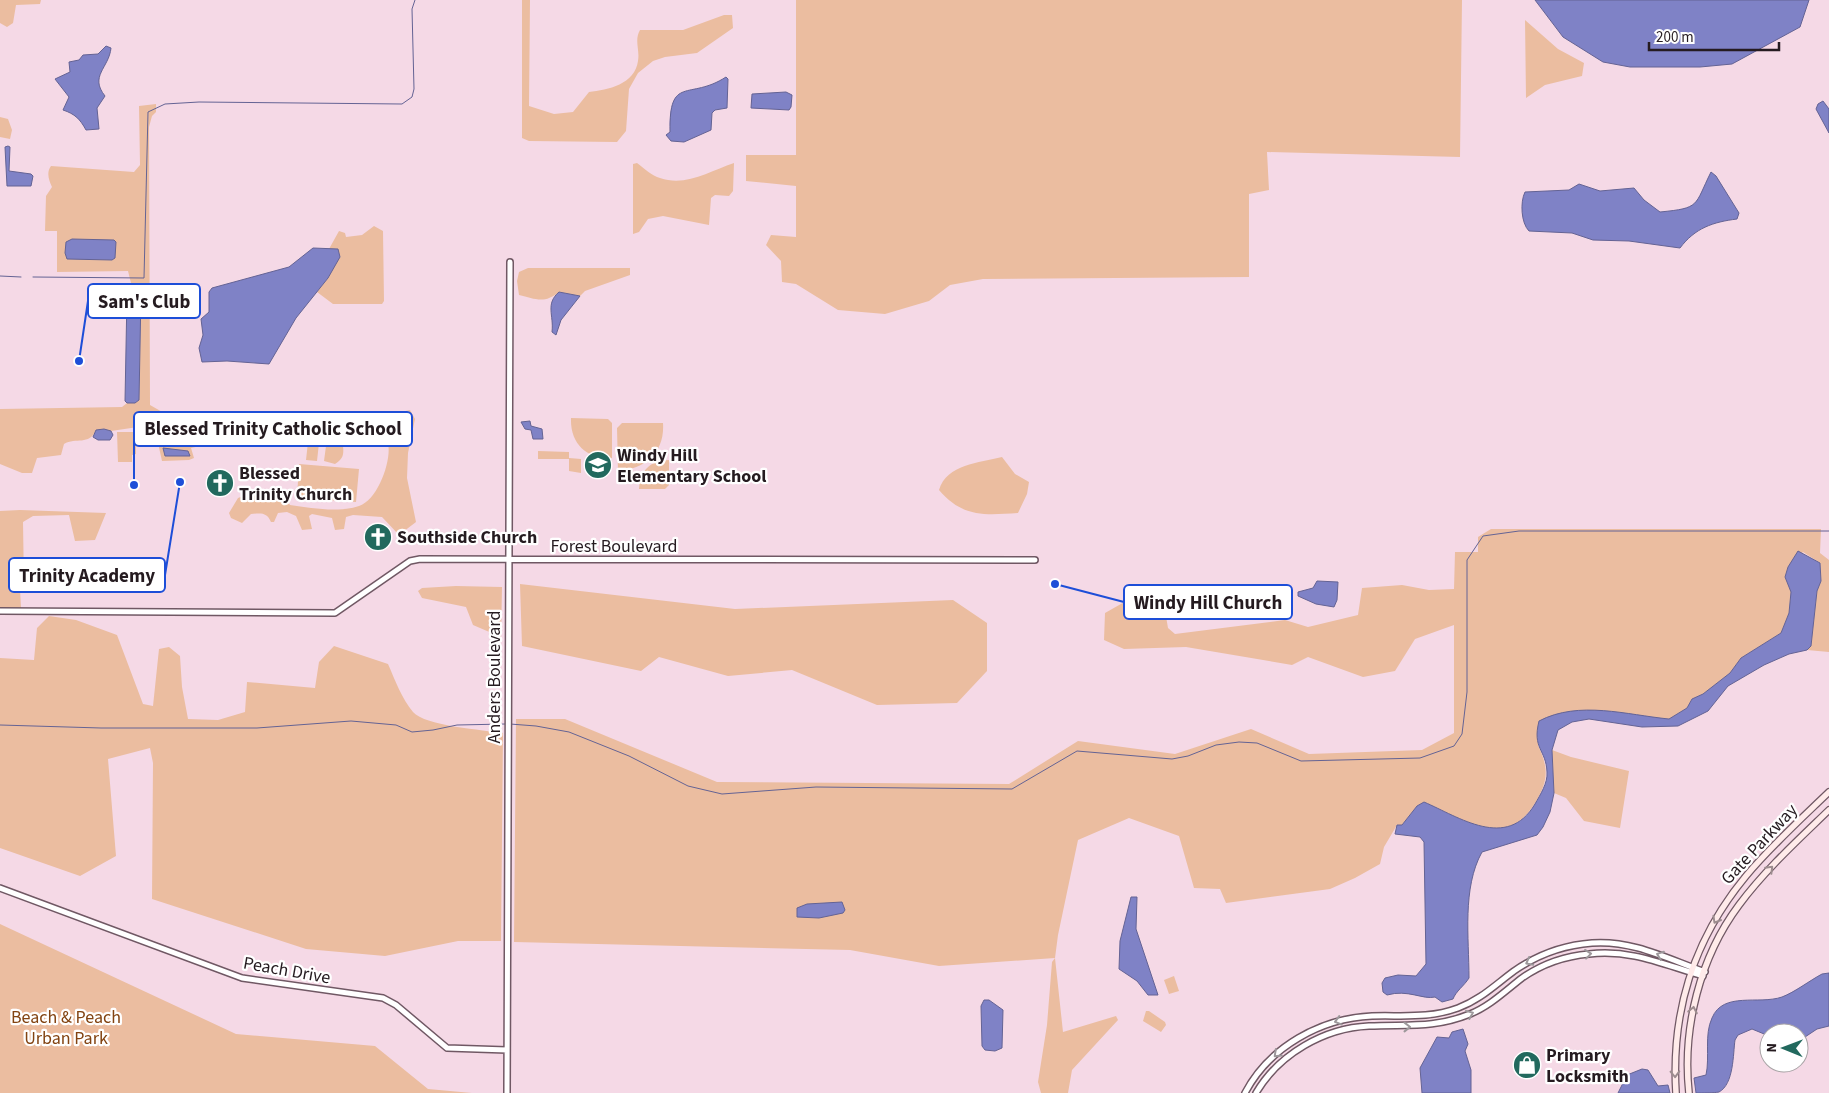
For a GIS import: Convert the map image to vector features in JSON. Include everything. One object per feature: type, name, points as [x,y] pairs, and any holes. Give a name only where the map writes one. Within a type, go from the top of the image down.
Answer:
[{"type":"main road","name":"Gate Parkway","points":[[1676,1093],[1675,1070],[1678,1029],[1690,970],[1719,914],[1746,876],[1829,792]]},
{"type":"main road","name":"Gate Parkway","points":[[1689,1093],[1689,1031],[1693,1006],[1717,942],[1738,906],[1758,881],[1829,810]]},
{"type":"street","name":"Anders Boulevard","points":[[507,1093],[510,262]]},
{"type":"street","name":"Forest Boulevard","points":[[0,611],[335,613],[415,560],[1035,560]]},
{"type":"street","name":"Peach Drive","points":[[0,888],[242,978],[383,998],[396,1005],[447,1048],[507,1050]]},
{"type":"street","points":[[1245,1093],[1259,1072],[1280,1050],[1309,1031],[1344,1019],[1369,1016],[1411,1017],[1435,1015],[1471,1002],[1525,964],[1562,948],[1591,943],[1627,945],[1647,950],[1690,970]]},
{"type":"street","points":[[1572,946],[1572,957]]},
{"type":"street","points":[[1562,948],[1566,958]]},
{"type":"street","points":[[1256,1093],[1267,1078],[1291,1055],[1309,1043],[1344,1030],[1369,1026],[1416,1027],[1445,1023],[1476,1011],[1499,997],[1537,969],[1566,958],[1597,953],[1625,952],[1704,974]]},
{"type":"street","points":[[1492,989],[1499,997]]},
{"type":"street","points":[[1369,1016],[1369,1026]]},
{"type":"street","points":[[1259,1072],[1267,1078]]},
{"type":"street","points":[[1254,1079],[1260,1086]]},
{"type":"green space","points":[[0,0],[41,0],[40,4],[16,5],[13,23],[7,27],[0,23]]},
{"type":"green space","points":[[522,0],[530,0],[529,106],[554,114],[573,112],[589,92],[604,90],[620,84],[632,75],[638,61],[637,38],[640,30],[683,30],[724,15],[732,15],[733,28],[697,53],[665,57],[653,61],[638,73],[629,89],[626,131],[617,142],[529,141],[522,138]]},
{"type":"green space","points":[[796,0],[1462,0],[1460,157],[1267,152],[1269,190],[1249,194],[1249,277],[983,279],[950,285],[929,301],[885,314],[838,310],[796,284],[782,282],[781,261],[766,245],[771,235],[796,237],[796,186],[746,181],[746,155],[796,155]]},
{"type":"green space","points":[[1525,20],[1558,49],[1584,63],[1582,76],[1545,85],[1526,98]]},
{"type":"green space","points":[[156,104],[156,112],[152,116],[149,127],[150,405],[164,413],[392,414],[410,410],[415,419],[408,453],[407,478],[416,522],[399,535],[382,517],[353,515],[346,517],[344,529],[335,530],[332,518],[312,514],[309,516],[312,529],[302,530],[296,516],[287,512],[278,513],[274,522],[271,522],[266,515],[258,513],[251,514],[242,523],[231,518],[229,513],[238,498],[248,494],[281,493],[290,505],[324,509],[342,509],[359,506],[366,502],[378,488],[386,469],[389,450],[388,441],[380,430],[317,436],[300,441],[282,422],[240,420],[240,428],[226,439],[191,448],[194,458],[189,460],[162,461],[158,443],[158,431],[138,427],[111,431],[96,430],[86,440],[64,444],[61,455],[37,458],[32,473],[22,473],[0,464],[0,409],[122,407],[127,403],[135,403],[139,400],[141,293],[138,288],[142,285],[131,283],[128,271],[57,272],[57,231],[45,231],[46,196],[52,187],[48,174],[51,166],[134,172],[140,165],[139,106]]},
{"type":"green space","points":[[0,117],[8,119],[12,130],[10,139],[0,137]]},
{"type":"green space","points":[[637,163],[657,177],[679,181],[698,177],[734,163],[733,191],[729,196],[715,195],[711,198],[709,225],[663,216],[648,219],[639,232],[633,234],[633,164]]},
{"type":"green space","points":[[374,226],[383,231],[384,301],[382,304],[333,304],[317,292],[328,278],[338,249],[329,249],[339,231],[345,233],[346,237],[362,235]]},
{"type":"green space","points":[[528,268],[630,268],[630,275],[585,291],[580,296],[559,292],[549,298],[540,299],[519,295],[517,281],[519,272]]},
{"type":"green space","points":[[571,418],[608,419],[612,423],[612,458],[595,456],[582,448],[573,435]]},
{"type":"green space","points":[[622,423],[663,423],[663,433],[657,450],[645,463],[628,470],[618,471],[617,428]]},
{"type":"green space","points":[[117,432],[136,432],[136,454],[132,455],[132,462],[118,462]]},
{"type":"green space","points":[[308,442],[319,443],[317,461],[306,460]]},
{"type":"green space","points":[[326,446],[343,446],[342,456],[335,464],[324,461]]},
{"type":"green space","points":[[538,451],[569,452],[569,458],[581,459],[581,473],[569,471],[569,459],[538,459]]},
{"type":"green space","points":[[1002,457],[1015,474],[1029,482],[1027,494],[1018,513],[975,513],[957,506],[939,490],[943,481],[956,470],[974,463]]},
{"type":"green space","points":[[590,459],[608,459],[608,471],[590,471]]},
{"type":"green space","points":[[669,460],[669,485],[665,489],[639,489],[644,471],[648,467],[657,462]]},
{"type":"green space","points":[[299,464],[359,469],[356,502],[297,498]]},
{"type":"green space","points":[[0,511],[106,513],[95,540],[75,541],[69,515],[33,516],[23,522],[24,585],[20,589],[21,608],[0,608]]},
{"type":"green space","points":[[1491,529],[1821,529],[1820,553],[1829,560],[1829,652],[1807,650],[1811,646],[1817,591],[1821,581],[1820,563],[1803,552],[1788,567],[1785,577],[1791,592],[1789,613],[1781,633],[1741,658],[1730,673],[1703,694],[1692,699],[1687,708],[1669,719],[1600,710],[1579,711],[1538,745],[1546,771],[1544,783],[1539,796],[1527,814],[1514,824],[1501,828],[1486,828],[1471,824],[1424,802],[1417,806],[1402,825],[1397,825],[1384,847],[1380,864],[1355,878],[1330,889],[1226,903],[1220,889],[1194,888],[1179,836],[1129,818],[1078,840],[1055,958],[939,966],[850,950],[514,942],[516,719],[565,719],[717,782],[1009,784],[1078,741],[1175,754],[1251,729],[1309,754],[1422,750],[1454,733],[1454,625],[1415,639],[1395,671],[1363,677],[1308,657],[1292,665],[1186,647],[1124,649],[1104,640],[1105,613],[1135,596],[1162,593],[1168,628],[1175,634],[1285,620],[1308,627],[1358,615],[1362,588],[1402,585],[1429,590],[1454,589],[1455,552],[1478,552],[1478,537]]},
{"type":"green space","points":[[520,584],[735,609],[953,600],[987,623],[987,671],[957,703],[877,705],[792,670],[728,676],[659,657],[641,671],[522,646]]},
{"type":"green space","points":[[456,586],[502,587],[501,637],[473,625],[466,607],[422,598],[418,591],[422,588]]},
{"type":"green space","points":[[49,616],[76,620],[117,635],[143,704],[153,706],[159,649],[169,647],[180,656],[182,687],[188,719],[218,720],[245,712],[247,682],[315,688],[319,662],[334,646],[388,664],[405,701],[413,712],[420,717],[442,724],[503,733],[501,941],[458,941],[385,956],[306,949],[152,899],[153,763],[150,748],[108,759],[116,856],[80,876],[0,848],[0,658],[34,660],[37,628]]},
{"type":"green space","points":[[1552,750],[1571,757],[1629,771],[1620,828],[1584,821],[1566,798],[1554,793]]},
{"type":"green space","name":"Beach & Peach Urban Park","points":[[0,924],[236,1034],[375,1046],[428,1089],[472,1093],[0,1093]]},
{"type":"green space","points":[[1055,958],[1063,1032],[1116,1016],[1118,1020],[1072,1070],[1068,1093],[1041,1093],[1038,1082],[1047,1025],[1052,962]]},
{"type":"green space","points":[[1174,976],[1179,991],[1169,994],[1164,980]]},
{"type":"green space","points":[[1146,1011],[1149,1011],[1165,1022],[1166,1025],[1161,1032],[1143,1021]]},
{"type":"water","points":[[1535,0],[1809,0],[1800,27],[1732,64],[1700,67],[1630,67],[1603,62],[1563,37]]},
{"type":"water","points":[[106,46],[111,48],[110,55],[99,77],[99,83],[105,96],[97,108],[99,129],[86,130],[77,117],[63,110],[69,97],[55,79],[70,72],[69,62],[79,60],[83,55],[98,54]]},
{"type":"water","points":[[726,77],[728,79],[727,108],[715,110],[712,113],[711,130],[684,142],[671,141],[666,135],[670,132],[673,102],[678,95],[713,84]]},
{"type":"water","points":[[786,92],[792,95],[789,110],[751,108],[752,94]]},
{"type":"water","points":[[1823,101],[1829,109],[1829,133],[1816,109],[1818,104]]},
{"type":"water","points":[[5,147],[10,147],[9,171],[31,174],[33,176],[31,186],[7,186]]},
{"type":"water","points":[[1711,172],[1716,176],[1739,213],[1737,219],[1705,227],[1692,235],[1680,248],[1629,241],[1593,240],[1572,233],[1529,231],[1524,223],[1522,201],[1525,192],[1569,190],[1579,184],[1600,191],[1634,188],[1644,200],[1660,212],[1690,207],[1698,199]]},
{"type":"water","points":[[72,239],[114,240],[116,242],[115,258],[112,260],[67,259],[65,253],[66,242]]},
{"type":"water","points":[[313,248],[338,249],[340,257],[328,278],[296,318],[269,364],[227,361],[202,362],[199,348],[203,335],[201,319],[209,312],[209,292],[212,288],[289,267]]},
{"type":"water","points":[[138,288],[141,293],[139,400],[135,403],[127,403],[125,401],[127,295],[131,289]]},
{"type":"water","points":[[559,292],[580,296],[561,320],[556,335],[552,332],[551,305]]},
{"type":"water","points":[[530,421],[531,426],[542,429],[543,439],[533,439],[531,430],[525,429],[521,422]]},
{"type":"water","points":[[104,429],[111,431],[113,435],[110,440],[98,440],[93,437],[96,430]]},
{"type":"water","points":[[163,448],[188,451],[190,456],[165,456]]},
{"type":"water","points":[[1798,551],[1820,563],[1821,581],[1817,591],[1811,646],[1807,650],[1789,654],[1764,665],[1728,686],[1708,711],[1678,726],[1642,727],[1589,719],[1572,722],[1558,730],[1552,750],[1554,793],[1550,812],[1543,827],[1537,835],[1482,852],[1476,866],[1469,897],[1469,978],[1453,999],[1442,1002],[1435,997],[1430,998],[1402,993],[1387,995],[1383,992],[1382,983],[1385,978],[1398,975],[1416,976],[1426,964],[1424,842],[1420,837],[1395,834],[1397,825],[1402,825],[1417,806],[1424,802],[1467,822],[1497,828],[1511,826],[1524,818],[1535,804],[1545,785],[1547,776],[1546,764],[1537,738],[1539,721],[1570,711],[1587,710],[1620,712],[1669,719],[1687,708],[1692,699],[1703,694],[1730,673],[1741,658],[1781,633],[1789,613],[1791,592],[1785,577],[1788,567]]},
{"type":"water","points":[[1317,581],[1338,582],[1337,600],[1334,607],[1316,604],[1298,596],[1298,592],[1313,588]]},
{"type":"water","points":[[1131,897],[1137,897],[1136,929],[1158,995],[1148,995],[1137,981],[1119,969],[1120,941]]},
{"type":"water","points":[[842,902],[845,910],[843,913],[819,918],[797,917],[797,908],[807,904]]},
{"type":"water","points":[[1829,973],[1829,1026],[1817,1029],[1809,1034],[1809,1023],[1759,1023],[1759,1032],[1752,1029],[1738,1035],[1735,1040],[1730,1076],[1724,1088],[1719,1092],[1696,1093],[1694,1078],[1706,1075],[1708,1032],[1712,1018],[1717,1010],[1724,1004],[1743,1000],[1782,997],[1822,974]]},
{"type":"water","points":[[984,1000],[989,1000],[1003,1010],[1002,1048],[995,1051],[985,1050],[982,1046],[981,1006]]},
{"type":"water","points":[[1463,1029],[1468,1044],[1465,1051],[1471,1070],[1471,1093],[1422,1093],[1420,1068],[1437,1037],[1449,1038],[1452,1032]]},
{"type":"water","points":[[1642,1069],[1648,1070],[1658,1086],[1668,1085],[1670,1093],[1618,1093],[1627,1075]]},
{"type":"waterway","points":[[33,277],[144,278],[148,112],[165,104],[199,102],[402,104],[412,97],[414,89],[412,9],[415,0]]},
{"type":"waterway","points":[[0,276],[21,277]]},
{"type":"waterway","points":[[510,724],[536,726],[569,732],[629,756],[688,786],[722,794],[816,787],[1012,789],[1077,751],[1172,759],[1188,756],[1216,745],[1239,742],[1257,743],[1301,761],[1420,758],[1454,746],[1462,734],[1467,692],[1467,560],[1483,536],[1519,531],[1829,531]]},
{"type":"waterway","points":[[0,725],[101,728],[257,728],[351,721],[396,725],[412,732],[457,725],[506,724]]},
{"type":"place","name":"Sam's Club","points":[[79,361]]},
{"type":"place","name":"Windy Hill Elementary School","points":[[598,465]]},
{"type":"place","name":"Trinity Academy","points":[[180,482]]},
{"type":"place","name":"Blessed Trinity Church","points":[[220,483]]},
{"type":"place","name":"Blessed Trinity Catholic School","points":[[134,485]]},
{"type":"place","name":"Southside Church","points":[[378,537]]},
{"type":"place","name":"Windy Hill Church","points":[[1055,584]]},
{"type":"place","name":"Primary Locksmith","points":[[1527,1065]]}]
